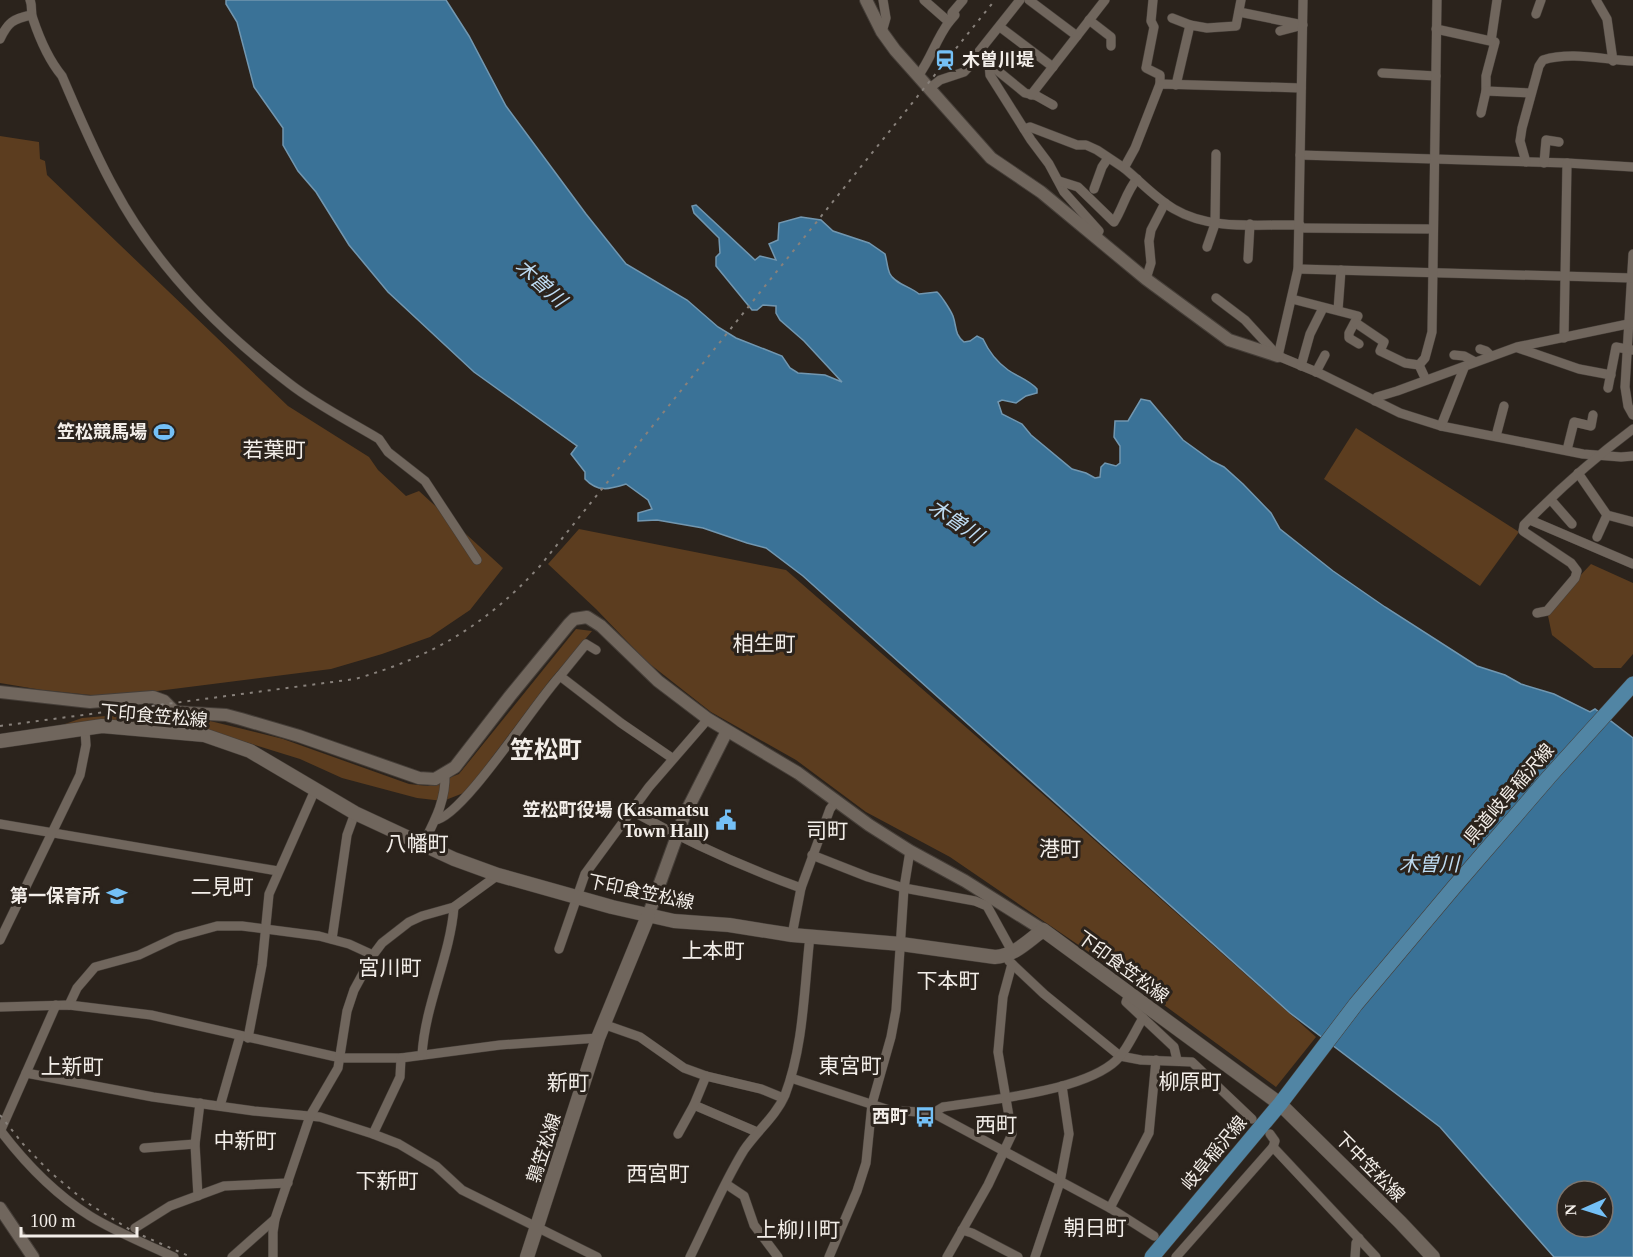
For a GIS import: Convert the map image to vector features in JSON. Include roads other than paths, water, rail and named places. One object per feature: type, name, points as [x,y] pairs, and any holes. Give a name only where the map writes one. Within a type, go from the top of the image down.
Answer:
[{"type":"main road","name":"県道岐阜稲沢線","points":[[1305,1073],[1356,1004],[1455,886],[1633,684]]},
{"type":"main road","name":"下印食笠松線","points":[[0,741],[102,726],[204,735],[250,751],[355,813],[454,859],[498,875],[674,921],[729,925],[792,935],[901,944],[1010,958]]},
{"type":"main road","name":"鶉笠松線","points":[[527,1257],[598,1038],[648,916]]},
{"type":"main road","name":"下印食笠松線","points":[[1043,930],[1281,1104]]},
{"type":"main road","points":[[1010,958],[1043,930]]},
{"type":"main road","name":"岐阜稲沢線","points":[[1152,1257],[1305,1073]]},
{"type":"main road","name":"下中笠松線","points":[[1281,1104],[1433,1257]]},
{"type":"main road","points":[[1400,1222],[1422,1257]]},
{"type":"street","points":[[30,0],[33,6],[31,15],[50,61],[62,76],[114,188],[136,224],[165,263],[214,320],[256,357],[292,386],[379,440],[388,452],[425,481],[477,560]]},
{"type":"street","points":[[866,0],[882,32],[991,158],[1041,192],[1146,279],[1229,340],[1278,356],[1400,413],[1441,426],[1598,456],[1633,456]]},
{"type":"street","points":[[882,32],[886,18],[883,0]]},
{"type":"street","points":[[924,0],[949,22]]},
{"type":"street","points":[[918,76],[928,64],[942,32],[963,0]]},
{"type":"street","points":[[930,88],[940,80],[964,72],[979,56],[977,54],[1020,0]]},
{"type":"street","points":[[1029,0],[1077,36]]},
{"type":"street","points":[[1031,95],[1105,0]]},
{"type":"street","points":[[1124,168],[1135,148],[1160,84],[1161,75],[1146,68],[1154,27],[1151,21],[1153,0]]},
{"type":"street","points":[[1172,18],[1207,28],[1236,26],[1241,0]]},
{"type":"street","points":[[1278,356],[1298,269],[1303,0]]},
{"type":"street","points":[[1419,365],[1425,358],[1432,332],[1437,0]]},
{"type":"street","points":[[1491,41],[1497,0]]},
{"type":"street","points":[[1536,14],[1542,0]]},
{"type":"street","points":[[1596,0],[1607,19],[1613,60]]},
{"type":"street","points":[[1239,12],[1303,25]]},
{"type":"street","points":[[0,39],[5,28],[16,19],[31,15]]},
{"type":"street","points":[[1089,20],[1108,33],[1111,37],[1111,46]]},
{"type":"street","points":[[1176,85],[1190,25]]},
{"type":"street","points":[[1280,31],[1303,25]]},
{"type":"street","points":[[1000,27],[1053,67]]},
{"type":"street","points":[[1436,29],[1495,42],[1486,75],[1486,92],[1481,113]]},
{"type":"street","points":[[979,56],[1025,93],[1053,105]]},
{"type":"street","points":[[1526,162],[1520,141],[1531,93],[1543,60],[1595,56],[1633,61]]},
{"type":"street","points":[[989,64],[990,75],[1064,192],[1099,231],[1096,237]]},
{"type":"street","points":[[1382,73],[1436,76]]},
{"type":"street","points":[[1160,84],[1301,88]]},
{"type":"street","points":[[1486,92],[1531,93]]},
{"type":"street","points":[[1024,129],[1030,128],[1097,150],[1124,168],[1175,210],[1215,224],[1433,229]]},
{"type":"street","points":[[1544,163],[1546,140],[1559,142]]},
{"type":"street","points":[[1207,247],[1215,224],[1216,154]]},
{"type":"street","points":[[1300,155],[1633,167]]},
{"type":"street","points":[[1094,189],[1102,166],[1108,158]]},
{"type":"street","points":[[1564,338],[1567,163]]},
{"type":"street","points":[[1059,181],[1078,188],[1114,222],[1121,212],[1130,188],[1137,179]]},
{"type":"street","points":[[1146,279],[1151,264],[1149,241],[1151,230],[1165,203]]},
{"type":"street","points":[[1248,259],[1250,224]]},
{"type":"street","points":[[1633,254],[1630,350],[1625,387],[1628,406],[1633,415]]},
{"type":"street","points":[[1298,269],[1564,278],[1632,278]]},
{"type":"street","points":[[1338,309],[1341,270]]},
{"type":"street","points":[[1216,298],[1245,320],[1278,356]]},
{"type":"street","points":[[1292,299],[1358,316],[1349,333],[1350,338],[1359,344]]},
{"type":"street","points":[[1301,366],[1310,334],[1323,308]]},
{"type":"street","points":[[1356,323],[1384,342],[1380,351],[1405,363],[1419,365]]},
{"type":"street","points":[[1375,401],[1377,397],[1464,368],[1517,347],[1631,323]]},
{"type":"street","points":[[1517,347],[1579,369],[1611,375]]},
{"type":"street","points":[[1608,388],[1616,347],[1630,350]]},
{"type":"street","points":[[1480,349],[1491,356]]},
{"type":"street","points":[[1316,372],[1325,355]]},
{"type":"street","points":[[1454,355],[1464,356],[1475,362]]},
{"type":"street","points":[[1419,365],[1426,380]]},
{"type":"street","points":[[1441,426],[1464,368]]},
{"type":"street","points":[[1496,436],[1504,406]]},
{"type":"street","points":[[1567,450],[1574,422],[1591,426],[1593,414]]},
{"type":"street","points":[[1537,613],[1547,611],[1575,578],[1577,571],[1571,563],[1523,531],[1524,525],[1578,473],[1633,429]]},
{"type":"street","points":[[1578,473],[1607,515],[1633,522]]},
{"type":"street","points":[[1551,500],[1572,524]]},
{"type":"street","points":[[1597,537],[1607,515]]},
{"type":"street","points":[[1530,520],[1633,564]]},
{"type":"street","points":[[0,692],[90,702],[153,697],[164,701],[175,712],[242,719],[419,778],[435,779],[463,759],[510,696],[569,624],[574,619],[587,617],[601,626],[658,681],[708,719],[798,773],[910,851],[966,880],[1043,930]]},
{"type":"street","points":[[435,820],[442,819],[452,812],[486,774],[525,719],[586,645],[596,651]]},
{"type":"street","points":[[560,676],[621,723],[672,758]]},
{"type":"street","points":[[559,949],[585,874],[672,758],[708,719]]},
{"type":"street","points":[[0,940],[80,775],[86,746],[85,730]]},
{"type":"street","points":[[648,916],[685,814],[728,731]]},
{"type":"street","points":[[423,844],[443,798],[445,774]]},
{"type":"street","points":[[220,1106],[244,1037],[262,966],[269,894],[315,790]]},
{"type":"street","points":[[792,935],[801,888],[830,809],[836,801]]},
{"type":"street","points":[[632,811],[764,874],[801,888]]},
{"type":"street","points":[[332,939],[347,835],[355,813]]},
{"type":"street","points":[[0,824],[278,871]]},
{"type":"street","points":[[829,1257],[857,1191],[866,1162],[872,1104],[896,1010],[904,888],[910,851]]},
{"type":"street","points":[[812,855],[868,877],[904,888],[975,901],[987,906],[1010,958],[1044,994],[1120,1056],[1192,1062],[1252,1119]]},
{"type":"street","points":[[273,1257],[275,1220],[310,1116],[338,1068],[347,1011],[354,990],[373,955],[392,934],[409,922],[454,907],[498,875]]},
{"type":"street","points":[[422,1054],[432,999],[447,947],[454,907]]},
{"type":"street","points":[[69,1005],[77,988],[95,967],[102,963],[139,955],[177,937],[217,926],[265,929],[332,939],[373,955]]},
{"type":"street","points":[[690,1257],[744,1150],[771,1118],[783,1098],[798,1043],[810,936]]},
{"type":"street","points":[[947,1257],[1005,1152],[1012,1134],[998,1052],[999,1025],[1010,958]]},
{"type":"street","points":[[1129,994],[1126,1002],[1174,1047],[1177,1060]]},
{"type":"street","points":[[56,1005],[0,1131],[23,1159],[81,1210],[120,1232],[174,1257]]},
{"type":"street","points":[[0,1007],[69,1005],[151,1015],[341,1058],[401,1058],[501,1045],[598,1038]]},
{"type":"street","points":[[933,1113],[943,1107],[1062,1086],[1082,1080],[1111,1065],[1120,1056],[1143,1018]]},
{"type":"street","points":[[603,1024],[640,1037],[684,1068],[706,1076],[760,1089],[783,1098]]},
{"type":"street","points":[[373,1134],[400,1077],[401,1058]]},
{"type":"street","points":[[1110,1208],[1149,1133],[1156,1060]]},
{"type":"street","points":[[26,1073],[153,1097],[310,1116],[373,1134],[399,1144],[436,1166],[462,1190],[597,1257]]},
{"type":"street","points":[[678,1134],[694,1105],[706,1076]]},
{"type":"street","points":[[790,1078],[889,1110],[933,1113],[1110,1208],[1154,1236]]},
{"type":"street","points":[[1035,1257],[1060,1182],[1069,1134],[1062,1086]]},
{"type":"street","points":[[198,1196],[195,1144],[200,1103]]},
{"type":"street","points":[[694,1105],[758,1132]]},
{"type":"street","points":[[1176,1255],[1274,1147],[1275,1141],[1270,1134]]},
{"type":"street","points":[[144,1148],[195,1144]]},
{"type":"street","points":[[1274,1147],[1376,1257]]},
{"type":"street","points":[[135,1228],[170,1206],[233,1184],[288,1183]]},
{"type":"street","points":[[726,1184],[744,1196],[754,1225],[778,1257]]},
{"type":"street","points":[[0,1208],[33,1257]]},
{"type":"street","points":[[232,1257],[275,1220]]},
{"type":"street","points":[[962,1230],[1018,1257]]},
{"type":"street","points":[[1355,1257],[1356,1243],[1359,1238]]},
{"type":"water","name":"木曽川","points":[[226,0],[446,0],[469,36],[506,106],[626,264],[687,300],[718,327],[736,338],[782,356],[790,368],[798,373],[825,375],[842,382],[804,341],[780,320],[776,313],[776,306],[763,305],[757,310],[752,310],[716,266],[716,257],[720,253],[719,238],[694,213],[692,206],[696,205],[755,260],[760,256],[776,260],[769,244],[778,240],[779,223],[801,217],[821,220],[833,231],[869,243],[885,254],[890,274],[899,282],[919,294],[937,292],[952,314],[957,333],[964,342],[977,336],[983,339],[990,352],[1000,363],[1034,386],[1037,393],[1026,396],[1016,403],[1002,400],[998,402],[1002,414],[1022,424],[1031,435],[1072,469],[1095,478],[1100,477],[1101,467],[1105,463],[1116,466],[1120,463],[1120,446],[1114,437],[1115,421],[1128,421],[1141,399],[1150,401],[1183,440],[1224,467],[1271,513],[1280,529],[1333,571],[1477,666],[1505,675],[1521,684],[1554,694],[1590,712],[1595,709],[1633,738],[1633,1257],[1554,1257],[1440,1127],[1290,1013],[803,576],[766,548],[703,528],[657,520],[638,521],[638,513],[652,509],[648,500],[626,484],[604,489],[585,479],[585,472],[571,454],[577,446],[474,372],[388,292],[349,245],[316,192],[298,171],[283,145],[283,128],[254,87],[237,22]]},
{"type":"railway","points":[[0,726],[355,679],[433,649],[478,622],[520,587],[540,566],[995,0]]},
{"type":"railway","points":[[0,1115],[23,1144],[50,1172],[86,1202],[132,1231],[191,1257]]},
{"type":"place","name":"木曽川堤","points":[[945,60]]},
{"type":"place","name":"笠松競馬場","points":[[164,432]]},
{"type":"place","name":"笠松町役場 (Kasamatsu Town Hall)","points":[[726,820]]},
{"type":"place","name":"第一保育所","points":[[117,896]]},
{"type":"place","name":"西町","points":[[925,1117]]},
{"type":"district","name":"若葉町","points":[[274,450]]},
{"type":"district","name":"相生町","points":[[764,644]]},
{"type":"district","name":"笠松町","points":[[546,750]]},
{"type":"district","name":"司町","points":[[827,831]]},
{"type":"district","name":"八幡町","points":[[417,844]]},
{"type":"district","name":"港町","points":[[1060,849]]},
{"type":"district","name":"二見町","points":[[222,887]]},
{"type":"district","name":"上本町","points":[[713,951]]},
{"type":"district","name":"宮川町","points":[[390,968]]},
{"type":"district","name":"下本町","points":[[948,981]]},
{"type":"district","name":"東宮町","points":[[850,1066]]},
{"type":"district","name":"上新町","points":[[72,1067]]},
{"type":"district","name":"柳原町","points":[[1190,1082]]},
{"type":"district","name":"新町","points":[[568,1083]]},
{"type":"district","name":"西町","points":[[996,1125]]},
{"type":"district","name":"中新町","points":[[245,1141]]},
{"type":"district","name":"西宮町","points":[[658,1174]]},
{"type":"district","name":"下新町","points":[[387,1181]]},
{"type":"district","name":"朝日町","points":[[1095,1228]]},
{"type":"district","name":"上柳川町","points":[[798,1230]]}]
